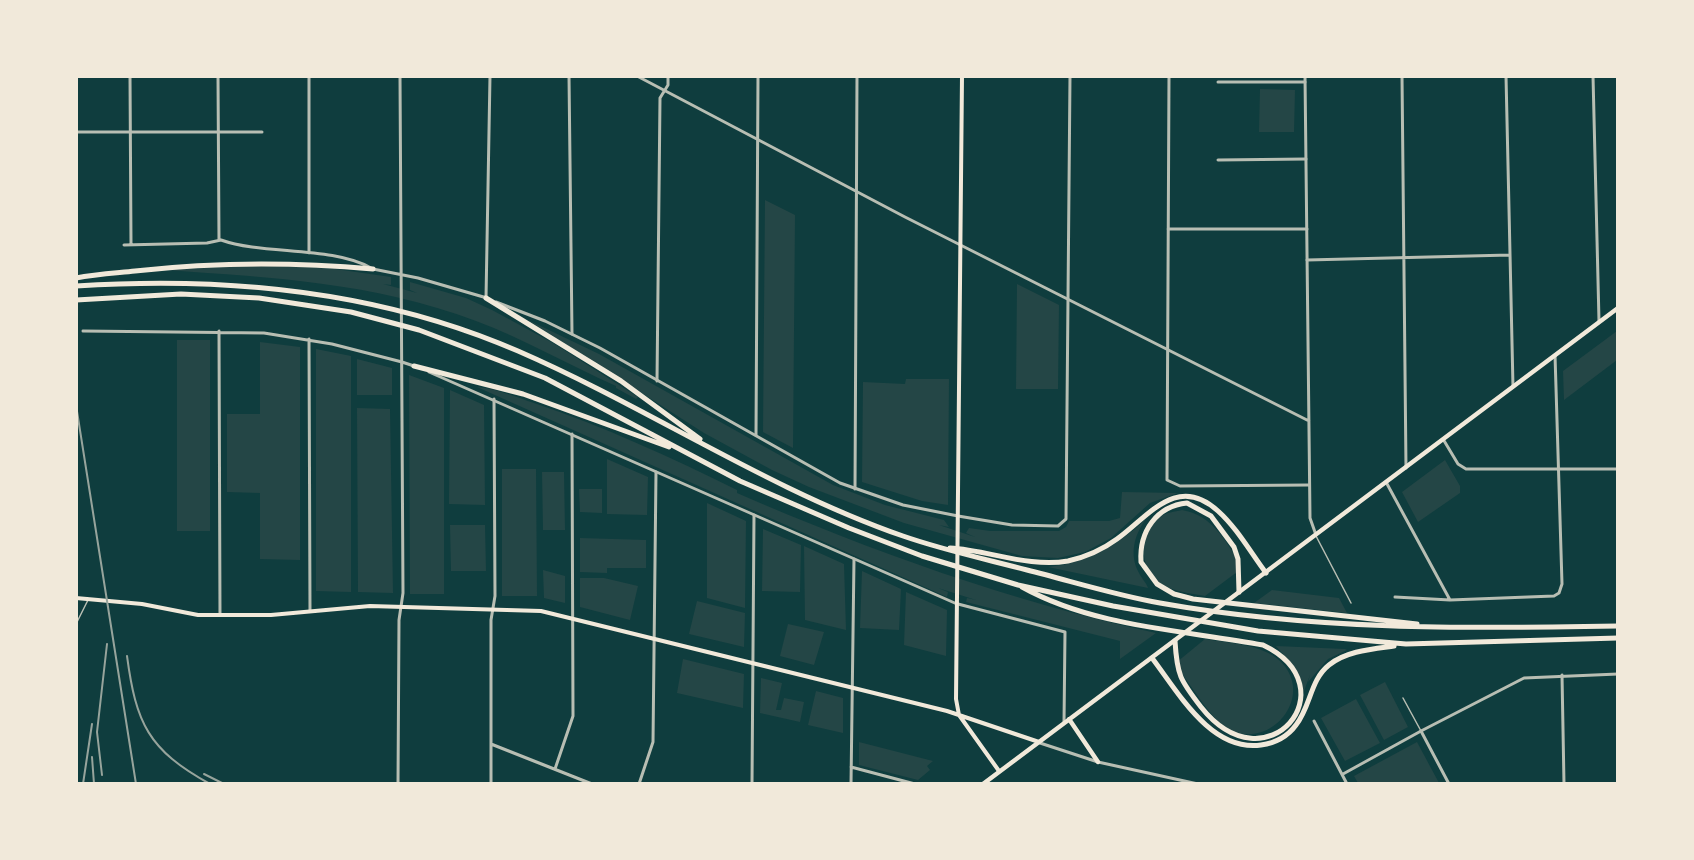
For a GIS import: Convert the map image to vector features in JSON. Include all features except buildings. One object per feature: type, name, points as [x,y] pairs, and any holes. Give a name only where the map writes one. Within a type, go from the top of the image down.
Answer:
[{"type":"highway","points":[[76,278],[165,267],[257,264],[313,264],[373,269]]},
{"type":"highway","points":[[76,286],[174,282],[248,285],[324,294],[418,314],[470,331],[537,359],[837,509],[900,535],[937,547],[1156,603],[1262,618],[1340,624],[1443,627],[1617,626]]},
{"type":"highway","points":[[76,300],[140,294],[228,295],[291,301],[351,312],[429,333],[545,378],[741,481],[849,528],[922,556],[1018,585],[1190,622],[1258,632],[1406,644],[1617,638]]},
{"type":"highway","points":[[486,298],[621,381],[716,450]]},
{"type":"highway","points":[[414,366],[523,394],[688,454]]},
{"type":"highway","points":[[937,547],[974,549],[1031,561],[1065,561],[1096,552],[1118,538],[1158,504],[1185,497],[1203,502],[1220,512],[1266,573]]},
{"type":"highway","points":[[1236,594],[1236,551],[1211,516],[1187,503],[1166,508],[1158,514],[1143,540],[1141,562],[1157,584],[1174,594],[1250,606],[1443,627]]},
{"type":"highway","points":[[1018,585],[1050,603],[1083,612],[1263,645],[1276,651],[1292,664],[1300,681],[1301,697],[1291,721],[1274,735],[1252,739],[1231,734],[1221,728],[1179,676],[1175,641]]},
{"type":"highway","points":[[1152,658],[1196,716],[1227,739],[1256,746],[1278,740],[1294,727],[1306,708],[1322,671],[1338,659],[1366,650],[1406,644]]},
{"type":"main road","points":[[962,76],[956,699],[959,715],[999,771]]},
{"type":"main road","points":[[983,783],[1617,308]]},
{"type":"main road","points":[[76,598],[142,604],[187,614],[220,615],[271,615],[357,607],[541,611],[959,715],[1039,742]]},
{"type":"main road","points":[[1069,719],[1098,762]]},
{"type":"street","points":[[130,76],[131,244]]},
{"type":"street","points":[[218,76],[219,240]]},
{"type":"street","points":[[309,76],[309,253]]},
{"type":"street","points":[[398,783],[403,291],[400,76]]},
{"type":"street","points":[[486,298],[490,76]]},
{"type":"street","points":[[569,76],[572,334]]},
{"type":"street","points":[[637,76],[757,140],[1309,421]]},
{"type":"street","points":[[657,381],[660,98],[668,85],[668,76]]},
{"type":"street","points":[[756,437],[758,76]]},
{"type":"street","points":[[855,489],[857,76]]},
{"type":"street","points":[[124,245],[207,243],[219,240],[309,253],[359,262],[373,269],[486,298],[572,334],[756,437],[855,489],[903,505],[958,516],[1012,525],[1063,524],[1066,517],[1070,76]]},
{"type":"street","points":[[1169,76],[1167,480],[1180,486],[1310,485]]},
{"type":"street","points":[[1305,76],[1310,518],[1316,535]]},
{"type":"street","points":[[1402,76],[1406,468]]},
{"type":"street","points":[[1506,76],[1513,387]]},
{"type":"street","points":[[1593,76],[1599,322]]},
{"type":"street","points":[[1218,82],[1305,82]]},
{"type":"street","points":[[76,132],[262,132]]},
{"type":"street","points":[[1218,160],[1306,159]]},
{"type":"street","points":[[1168,230],[1307,229]]},
{"type":"street","points":[[1307,260],[1510,255]]},
{"type":"street","points":[[83,331],[219,331],[309,339],[414,366],[494,399],[957,604],[1065,632],[1064,723]]},
{"type":"street","points":[[219,331],[220,615]]},
{"type":"street","points":[[309,339],[310,612]]},
{"type":"street","points":[[1395,597],[1450,600],[1557,596],[1562,584],[1555,356]]},
{"type":"street","points":[[491,783],[494,399]]},
{"type":"street","points":[[555,769],[573,716],[572,434]]},
{"type":"street","points":[[1443,439],[1458,464],[1466,469],[1617,469]]},
{"type":"street","points":[[639,783],[653,742],[656,472]]},
{"type":"street","points":[[1386,482],[1450,600]]},
{"type":"street","points":[[752,783],[754,515]]},
{"type":"street","points":[[851,783],[854,559]]},
{"type":"street","points":[[1343,774],[1518,680],[1533,676],[1617,674]]},
{"type":"street","points":[[1562,675],[1564,783]]},
{"type":"street","points":[[1314,721],[1347,783]]},
{"type":"street","points":[[1421,731],[1449,783]]},
{"type":"street","points":[[1039,742],[1098,762],[1198,783]]},
{"type":"street","points":[[491,744],[592,783]]},
{"type":"street","points":[[851,767],[915,783]]},
{"type":"lane","points":[[1316,535],[1351,603]]},
{"type":"lane","points":[[76,624],[88,599]]},
{"type":"lane","points":[[1403,698],[1421,731]]},
{"type":"shaded area","points":[[1260,89],[1295,90],[1294,132],[1259,132]]},
{"type":"shaded area","points":[[765,200],[795,215],[793,448],[763,432]]},
{"type":"shaded area","points":[[266,265],[335,269],[391,277],[391,285],[383,284],[417,293],[410,290],[410,282],[466,298],[553,343],[638,397],[636,399],[616,386],[512,336],[437,308],[361,290],[323,284],[167,270]]},
{"type":"shaded area","points":[[1017,284],[1059,305],[1058,389],[1016,389]]},
{"type":"shaded area","points":[[528,320],[599,354],[833,485],[885,505],[944,520],[949,527],[939,525],[975,537],[966,533],[969,528],[990,531],[1059,531],[1066,527],[1069,521],[1109,521],[1120,518],[1122,492],[1178,493],[1150,503],[1111,538],[1085,552],[1058,558],[1022,556],[904,523],[809,487],[772,470],[704,433]]},
{"type":"shaded area","points":[[1617,331],[1617,360],[1564,400],[1563,371]]},
{"type":"shaded area","points":[[177,340],[210,340],[210,531],[177,531]]},
{"type":"shaded area","points":[[260,342],[300,347],[300,560],[260,559],[260,493],[227,492],[227,414],[260,414]]},
{"type":"shaded area","points":[[316,349],[351,356],[351,592],[316,591]]},
{"type":"shaded area","points":[[357,359],[392,368],[392,395],[357,395]]},
{"type":"shaded area","points":[[409,375],[444,388],[444,594],[410,594]]},
{"type":"shaded area","points":[[906,379],[949,379],[948,505],[922,501],[862,482],[863,382],[905,384]]},
{"type":"shaded area","points":[[477,387],[513,396],[612,432],[737,490],[737,493],[891,555],[1048,606],[1156,633],[1120,659],[1120,641],[966,602],[967,598],[976,600],[938,588],[948,592],[947,597]]},
{"type":"shaded area","points":[[450,390],[484,405],[485,505],[449,504]]},
{"type":"shaded area","points":[[357,408],[390,409],[393,593],[358,592]]},
{"type":"shaded area","points":[[607,459],[648,477],[647,515],[607,514]]},
{"type":"shaded area","points":[[1445,460],[1460,486],[1460,493],[1418,522],[1402,492]]},
{"type":"shaded area","points":[[502,469],[536,469],[537,596],[502,596]]},
{"type":"shaded area","points":[[542,472],[564,472],[565,530],[543,530]]},
{"type":"shaded area","points":[[579,489],[602,489],[602,513],[580,512]]},
{"type":"shaded area","points":[[707,503],[746,521],[745,608],[707,598]]},
{"type":"shaded area","points":[[1182,510],[1201,517],[1216,529],[1240,563],[1241,569],[1205,596],[1176,590],[1160,583],[1153,577],[1145,560],[1145,541],[1153,524],[1165,514]]},
{"type":"shaded area","points":[[1146,519],[1136,538],[1134,559],[1148,588],[1048,567],[1076,562],[1101,552]]},
{"type":"shaded area","points":[[450,525],[485,525],[486,571],[451,571]]},
{"type":"shaded area","points":[[763,529],[801,545],[800,592],[762,591]]},
{"type":"shaded area","points":[[580,538],[646,540],[646,568],[607,568],[607,573],[580,572]]},
{"type":"shaded area","points":[[804,546],[844,564],[846,630],[805,620]]},
{"type":"shaded area","points":[[543,570],[565,576],[565,603],[544,598]]},
{"type":"shaded area","points":[[862,571],[901,589],[899,630],[860,628]]},
{"type":"shaded area","points":[[580,578],[604,578],[638,586],[630,620],[580,607]]},
{"type":"shaded area","points":[[1272,590],[1339,598],[1347,613],[1254,603]]},
{"type":"shaded area","points":[[906,592],[947,610],[946,656],[904,645]]},
{"type":"shaded area","points":[[697,601],[745,613],[744,647],[689,634]]},
{"type":"shaded area","points":[[788,624],[824,632],[814,665],[780,656]]},
{"type":"shaded area","points":[[1205,639],[1254,648],[1273,655],[1280,661],[1290,674],[1293,688],[1291,702],[1285,715],[1275,725],[1262,732],[1248,734],[1232,731],[1210,712],[1178,668],[1177,662]]},
{"type":"shaded area","points":[[1276,646],[1347,650],[1328,659],[1308,682],[1310,675],[1301,699],[1297,671]]},
{"type":"shaded area","points":[[683,659],[744,674],[743,708],[677,693]]},
{"type":"shaded area","points":[[761,678],[782,683],[776,710],[781,710],[784,698],[804,702],[800,722],[760,713]]},
{"type":"shaded area","points":[[1385,682],[1408,727],[1384,740],[1360,695]]},
{"type":"shaded area","points":[[816,691],[843,698],[843,733],[808,725]]},
{"type":"shaded area","points":[[1356,699],[1380,743],[1345,761],[1321,718]]},
{"type":"shaded area","points":[[859,742],[933,761],[927,766],[930,770],[918,780],[859,765]]},
{"type":"shaded area","points":[[1417,742],[1439,783],[1358,783],[1354,776]]},
{"type":"railway","points":[[76,405],[136,784]]},
{"type":"railway","points":[[102,775],[97,732],[107,644]]},
{"type":"railway","points":[[127,656],[135,699],[149,732],[172,759],[210,784]]},
{"type":"railway","points":[[83,784],[92,724]]},
{"type":"railway","points":[[92,757],[94,784]]},
{"type":"railway","points":[[204,774],[224,784]]}]
